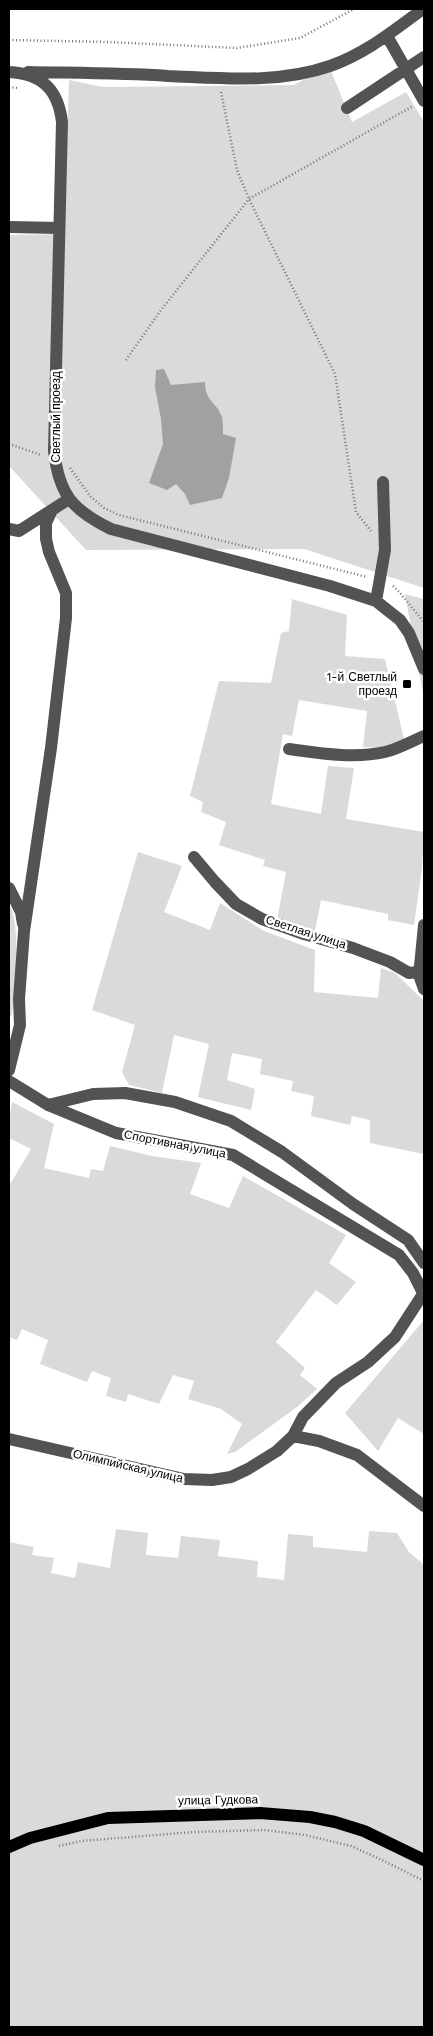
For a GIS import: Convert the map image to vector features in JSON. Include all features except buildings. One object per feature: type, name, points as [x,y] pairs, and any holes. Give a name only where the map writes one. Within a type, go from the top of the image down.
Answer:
[{"type":"main road","name":"улица Гудкова","points":[[9,1846],[30,1838],[108,1818],[260,1813],[335,1822],[364,1831],[424,1860]]},
{"type":"street","points":[[10,72],[112,73],[218,78],[279,77],[305,73],[355,56],[423,9]]},
{"type":"street","points":[[386,36],[424,100]]},
{"type":"street","points":[[347,108],[424,57]]},
{"type":"street","name":"Светлый проезд","points":[[10,72],[27,73],[41,80],[53,92],[60,106],[62,122],[55,461],[57,476],[68,499],[87,518],[110,529],[330,586],[376,601],[400,620],[409,633],[424,669]]},
{"type":"street","points":[[9,228],[59,228]]},
{"type":"street","points":[[376,601],[386,550],[383,482]]},
{"type":"street","points":[[9,529],[19,531],[68,499]]},
{"type":"street","points":[[9,1070],[20,1025],[19,999],[24,932],[51,748],[67,604],[66,593],[49,552],[46,539],[46,523],[52,510]]},
{"type":"street","points":[[288,749],[328,754],[365,754],[385,752],[424,736]]},
{"type":"street","name":"Светлая улица","points":[[194,857],[236,904],[262,919],[304,934],[353,948],[390,962],[409,973],[418,972]]},
{"type":"street","points":[[9,888],[21,912],[24,932]]},
{"type":"street","points":[[424,924],[418,972],[424,989]]},
{"type":"street","name":"Спортивная улица","points":[[9,1081],[48,1105],[116,1133],[233,1154],[399,1255],[413,1273],[424,1294]]},
{"type":"street","points":[[48,1105],[92,1094],[125,1093],[175,1102],[231,1121],[282,1152],[353,1204],[408,1240],[424,1263]]},
{"type":"street","name":"Олимпийская улица","points":[[9,1439],[184,1479],[212,1480],[231,1477],[277,1451],[293,1436],[304,1417],[336,1384],[368,1362],[395,1337],[424,1294]]},
{"type":"street","points":[[293,1436],[320,1441],[357,1455],[424,1506]]},
{"type":"path","points":[[9,40],[237,48],[300,38],[354,9]]},
{"type":"path","points":[[218,78],[237,170],[249,199],[335,374],[356,512],[386,550]]},
{"type":"path","points":[[126,360],[161,310],[249,199],[424,100]]},
{"type":"path","points":[[9,444],[72,469],[90,496],[104,508],[119,515],[389,583],[400,593],[424,622]]},
{"type":"path","points":[[55,1846],[81,1841],[202,1831],[264,1830],[305,1835],[351,1846],[424,1881]]},
{"type":"shaded area","points":[[329,66],[352,122],[406,92],[424,122],[424,588],[304,549],[86,550],[9,466],[9,235],[64,234],[69,80],[103,87],[294,85]]},
{"type":"shaded area","points":[[164,369],[171,385],[205,382],[207,394],[222,417],[223,434],[236,438],[229,478],[222,498],[190,505],[185,494],[176,484],[167,490],[149,483],[163,444],[155,387],[156,370]]},
{"type":"shaded area","points":[[405,594],[424,599],[424,698]]},
{"type":"shaded area","points":[[292,599],[347,615],[345,656],[385,659],[404,739],[385,748],[363,747],[367,711],[299,700],[292,736],[283,734],[271,804],[321,814],[328,766],[354,768],[346,819],[424,832],[422,868],[414,925],[388,920],[388,914],[321,900],[315,931],[277,920],[286,872],[263,866],[265,860],[219,845],[226,822],[201,812],[203,802],[190,796],[219,681],[271,683],[281,633],[289,631]]},
{"type":"shaded area","points":[[138,852],[182,866],[164,912],[210,930],[220,903],[264,931],[315,950],[314,992],[378,998],[381,968],[395,973],[424,1001],[424,1154],[370,1143],[370,1120],[352,1116],[350,1125],[311,1116],[314,1096],[291,1091],[293,1081],[260,1074],[262,1059],[232,1053],[227,1080],[255,1089],[251,1110],[198,1097],[209,1044],[174,1035],[162,1093],[129,1085],[122,1072],[135,1025],[92,1010]]},
{"type":"shaded area","points":[[9,904],[13,914],[16,941],[12,1015],[9,1016]]},
{"type":"shaded area","points":[[12,1102],[54,1124],[44,1168],[89,1178],[91,1169],[103,1171],[110,1146],[152,1156],[201,1163],[190,1194],[229,1208],[243,1176],[346,1235],[329,1263],[356,1282],[337,1305],[316,1290],[276,1342],[305,1368],[300,1375],[317,1389],[297,1407],[235,1452],[227,1454],[242,1424],[221,1409],[188,1399],[194,1381],[173,1375],[159,1404],[128,1394],[126,1402],[106,1396],[111,1378],[92,1371],[87,1382],[40,1364],[48,1340],[22,1329],[17,1340],[9,1337],[9,1186],[31,1149],[9,1138]]},
{"type":"shaded area","points":[[424,1320],[424,1434],[398,1418],[378,1451],[345,1413]]},
{"type":"shaded area","points":[[116,1529],[148,1533],[146,1555],[178,1558],[181,1536],[220,1540],[218,1556],[258,1561],[257,1577],[284,1580],[288,1534],[313,1536],[313,1547],[367,1552],[369,1531],[397,1533],[409,1552],[424,1565],[424,2027],[9,2027],[9,1542],[34,1547],[32,1555],[54,1558],[51,1573],[75,1578],[78,1562],[110,1568]]},
{"type":"place","name":"1-й Светлый проезд","points":[[407,684]]}]
